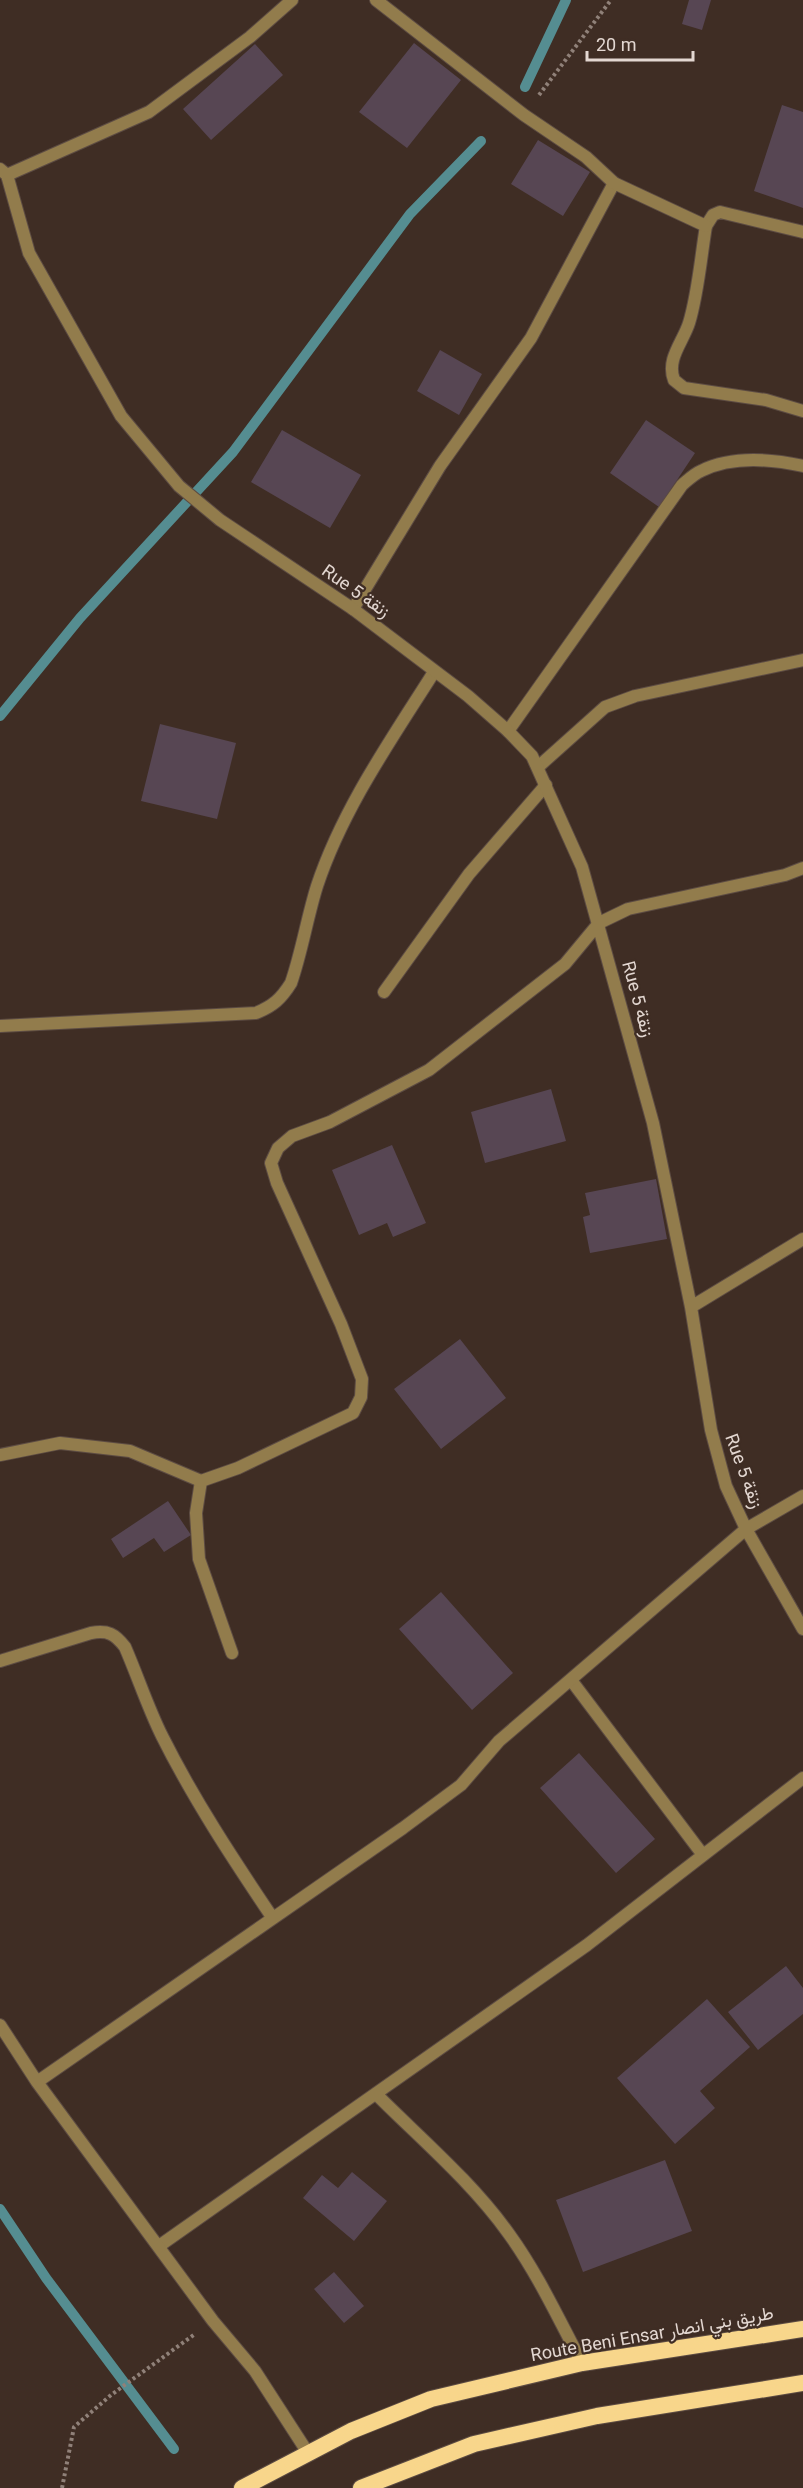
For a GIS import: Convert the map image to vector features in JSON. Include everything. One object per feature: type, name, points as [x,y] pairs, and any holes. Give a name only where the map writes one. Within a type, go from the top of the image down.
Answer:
[{"type":"highway","name":"Route Beni Ensar طريق بني انصار","points":[[242,2488],[351,2432],[430,2399],[582,2363],[803,2329]]},
{"type":"highway","points":[[361,2488],[485,2442],[597,2416],[803,2383]]},
{"type":"street","points":[[4,172],[149,112],[250,37],[292,0]]},
{"type":"street","points":[[376,0],[524,115],[586,157],[614,183],[706,226]]},
{"type":"street","name":"Rue 5 زنقة","points":[[4,172],[28,253],[121,416],[178,486],[220,520],[353,609],[468,696],[508,731],[532,756],[538,766],[582,867],[653,1123],[691,1307],[711,1430],[726,1485],[746,1529],[803,1629]]},
{"type":"street","points":[[353,609],[440,466],[531,338],[614,183]]},
{"type":"street","points":[[803,232],[720,212],[706,226],[689,323],[675,354],[672,367],[674,380],[690,390],[766,400],[803,411]]},
{"type":"street","points":[[508,731],[682,485],[699,472],[723,464],[778,461],[803,466]]},
{"type":"street","points":[[538,766],[605,707],[635,696],[803,660]]},
{"type":"street","points":[[0,1026],[256,1013],[271,1007],[282,997],[291,983],[317,885],[363,784],[434,672]]},
{"type":"street","points":[[384,992],[468,874],[546,785]]},
{"type":"street","points":[[0,1455],[60,1443],[130,1451],[201,1481],[238,1468],[354,1413],[361,1397],[362,1379],[341,1324],[277,1183],[272,1163],[278,1148],[292,1136],[330,1122],[429,1070],[566,964],[598,923],[628,909],[785,875],[803,868]]},
{"type":"street","points":[[691,1307],[803,1239]]},
{"type":"street","points":[[201,1481],[196,1513],[199,1559],[232,1653]]},
{"type":"street","points":[[37,2082],[403,1828],[461,1785],[499,1741],[746,1529],[803,1496]]},
{"type":"street","points":[[0,1661],[105,1630],[117,1637],[125,1647],[162,1735],[191,1790],[226,1849],[272,1917]]},
{"type":"street","points":[[571,1680],[703,1855]]},
{"type":"street","points":[[159,2246],[587,1945],[803,1778]]},
{"type":"street","points":[[0,2025],[37,2082],[213,2321],[255,2371],[308,2453]]},
{"type":"street","points":[[376,2094],[466,2183],[509,2234],[538,2280],[582,2363]]},
{"type":"path","points":[[524,115],[611,0]]},
{"type":"path","points":[[62,2488],[74,2427],[111,2395],[213,2321]]},
{"type":"building","points":[[689,0],[711,0],[702,30],[682,24]]},
{"type":"building","points":[[414,43],[461,80],[407,148],[359,112]]},
{"type":"building","points":[[255,44],[283,75],[211,140],[183,109]]},
{"type":"building","points":[[782,105],[803,112],[803,208],[754,191]]},
{"type":"building","points":[[538,140],[590,172],[563,216],[511,184]]},
{"type":"building","points":[[440,350],[482,374],[459,415],[417,391]]},
{"type":"building","points":[[646,420],[695,453],[659,507],[610,473]]},
{"type":"building","points":[[282,430],[361,475],[330,528],[251,482]]},
{"type":"building","points":[[160,724],[236,743],[217,819],[141,801]]},
{"type":"building","points":[[551,1089],[566,1141],[485,1163],[471,1112]]},
{"type":"building","points":[[392,1145],[426,1223],[393,1237],[387,1223],[359,1235],[332,1170]]},
{"type":"building","points":[[656,1179],[667,1239],[590,1253],[583,1217],[590,1215],[585,1193]]},
{"type":"building","points":[[460,1339],[506,1398],[441,1449],[394,1389]]},
{"type":"building","points":[[168,1501],[191,1535],[164,1552],[154,1538],[123,1558],[111,1539]]},
{"type":"building","points":[[441,1592],[513,1673],[472,1710],[399,1629]]},
{"type":"building","points":[[579,1753],[655,1839],[616,1873],[540,1788]]},
{"type":"building","points":[[786,1966],[803,1988],[803,2014],[758,2050],[728,2012]]},
{"type":"building","points":[[707,1999],[750,2047],[700,2091],[715,2108],[675,2144],[617,2078]]},
{"type":"building","points":[[665,2160],[692,2231],[583,2272],[556,2200]]},
{"type":"building","points":[[352,2172],[387,2201],[354,2241],[303,2198],[322,2175],[338,2188]]},
{"type":"building","points":[[334,2272],[364,2306],[344,2323],[314,2289]]},
{"type":"waterway","points":[[525,87],[566,0]]},
{"type":"waterway","points":[[0,716],[80,618],[233,452],[410,214],[481,141]]},
{"type":"waterway","points":[[0,2209],[46,2278],[174,2449]]}]
